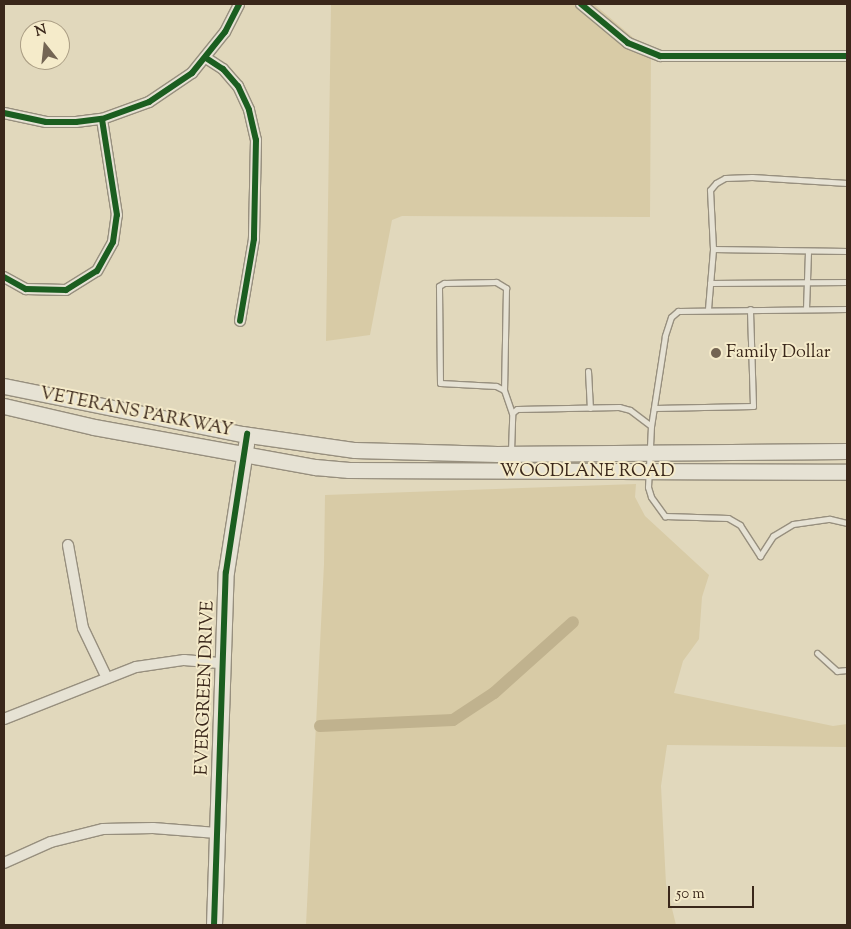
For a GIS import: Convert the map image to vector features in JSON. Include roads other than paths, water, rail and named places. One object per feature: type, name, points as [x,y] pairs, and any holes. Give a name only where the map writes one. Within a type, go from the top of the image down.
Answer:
[{"type":"main road","name":"VETERANS PARKWAY","points":[[4,386],[247,434],[328,447]]},
{"type":"main road","name":"VETERANS PARKWAY","points":[[4,406],[94,427],[327,468]]},
{"type":"main road","name":"EVERGREEN DRIVE","points":[[214,925],[226,572],[247,434]]},
{"type":"main road","name":"WOODLANE ROAD","points":[[328,447],[392,452],[511,454],[847,451]]},
{"type":"main road","name":"WOODLANE ROAD","points":[[327,468],[414,472],[847,472]]},
{"type":"street","points":[[4,113],[46,122],[102,119],[164,94],[192,73],[206,58],[225,32],[239,4]]},
{"type":"street","points":[[581,4],[628,43],[660,56],[847,56]]},
{"type":"street","points":[[206,58],[223,69],[238,86],[249,110],[256,140],[254,239],[240,321]]},
{"type":"street","points":[[4,276],[26,289],[66,290],[97,271],[113,242],[117,215],[102,119]]},
{"type":"street","points":[[68,545],[83,628],[106,676]]},
{"type":"street","points":[[4,719],[106,676],[170,662],[222,663]]},
{"type":"street","points":[[4,863],[51,842],[103,829],[152,828],[217,833]]},
{"type":"lane","points":[[708,309],[713,249],[710,190],[725,178],[788,177],[818,183],[847,183]]},
{"type":"lane","points":[[713,249],[847,251]]},
{"type":"lane","points":[[806,309],[808,250]]},
{"type":"lane","points":[[504,390],[502,387],[440,383],[439,286],[496,282],[506,288],[504,390],[512,413],[511,454]]},
{"type":"lane","points":[[710,283],[847,282]]},
{"type":"lane","points":[[847,309],[708,309],[678,311],[672,317],[665,336],[651,426],[648,487],[651,497],[665,516],[728,518],[740,525],[760,556],[773,536],[793,524],[830,519],[847,523]]},
{"type":"lane","points":[[655,408],[753,406],[750,309]]},
{"type":"lane","points":[[588,370],[590,408]]},
{"type":"lane","points":[[512,413],[517,409],[590,408],[630,410],[651,426]]},
{"type":"lane","points":[[817,652],[837,671],[847,670]]},
{"type":"waterway","points":[[320,726],[453,720],[494,693],[573,622]]},
{"type":"place","name":"Family Dollar","points":[[716,353]]}]
